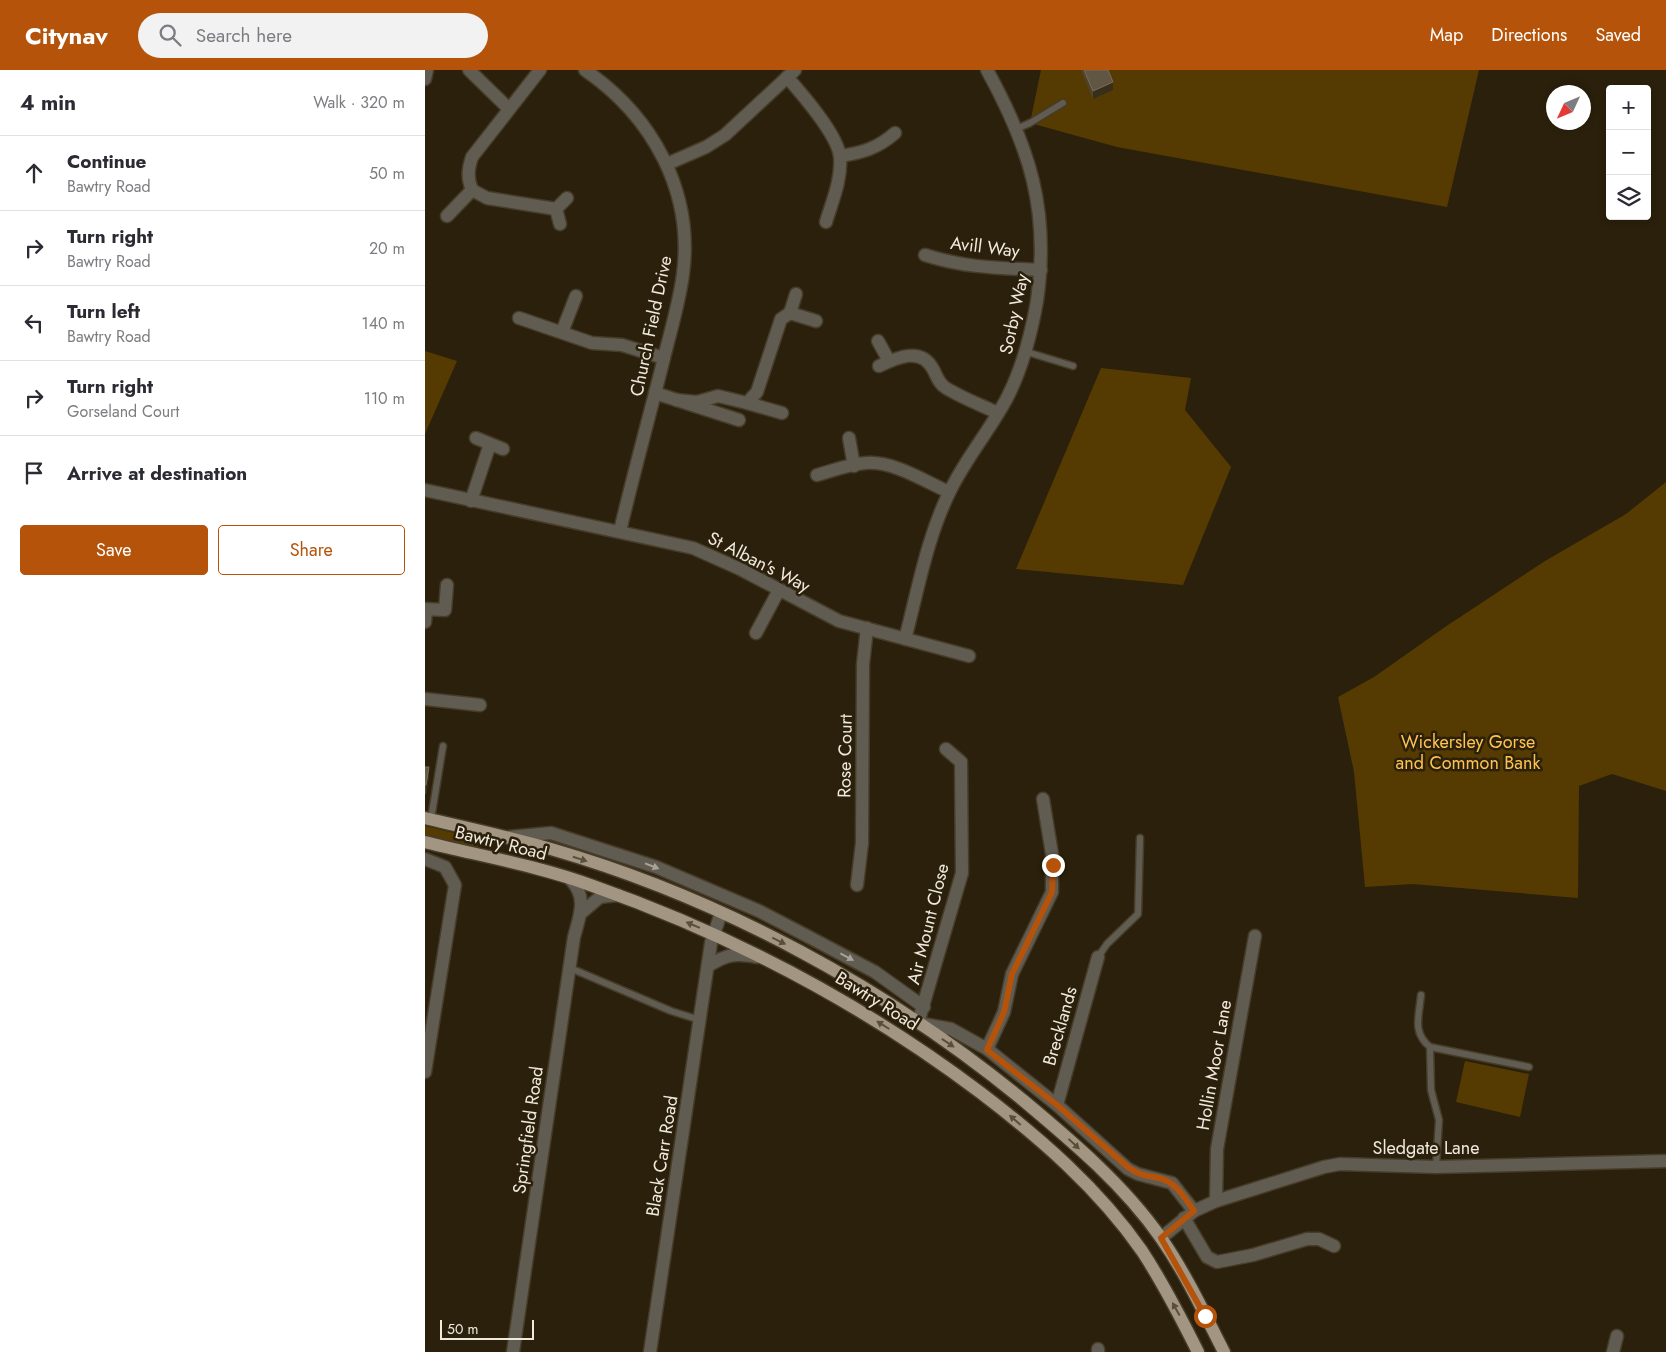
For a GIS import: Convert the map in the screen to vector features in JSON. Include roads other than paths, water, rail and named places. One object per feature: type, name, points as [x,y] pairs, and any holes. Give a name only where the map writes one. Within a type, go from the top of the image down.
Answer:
[{"type":"main road","name":"Bawtry Road","points":[[428,818],[551,849],[608,868],[721,913],[832,969],[919,1023],[975,1061],[1063,1133],[1104,1172],[1161,1238],[1186,1279],[1224,1352]]},
{"type":"main road","name":"Bawtry Road","points":[[425,842],[570,879],[618,895],[713,934],[748,951],[828,991],[899,1034],[946,1066],[1011,1116],[1087,1184],[1141,1250],[1177,1311],[1198,1352]]},
{"type":"main road","points":[[748,951],[758,930]]},
{"type":"street","points":[[425,79],[427,70]]},
{"type":"street","points":[[469,70],[509,110]]},
{"type":"street","points":[[539,70],[472,157],[468,170],[468,181],[472,190],[487,198],[556,209]]},
{"type":"street","name":"Church Field Drive","points":[[585,70],[602,82],[627,105],[655,141],[667,164],[683,222],[685,252],[679,296],[620,531]]},
{"type":"street","name":"Sorby Way","points":[[905,639],[934,533],[949,492],[978,442],[998,413],[1027,352],[1041,270],[1041,224],[1030,166],[1016,129],[987,70]]},
{"type":"street","points":[[667,164],[706,147],[725,135],[791,73],[819,116],[840,156],[838,179],[826,222]]},
{"type":"street","points":[[840,156],[862,153],[875,147],[895,133]]},
{"type":"street","points":[[447,216],[472,190]]},
{"type":"street","points":[[556,209],[567,198]]},
{"type":"street","points":[[556,209],[560,224]]},
{"type":"street","name":"Avill Way","points":[[925,255],[974,267],[1041,270]]},
{"type":"street","points":[[747,403],[757,392],[781,319],[790,313],[796,294]]},
{"type":"street","points":[[562,332],[576,296]]},
{"type":"street","points":[[790,313],[816,321]]},
{"type":"street","points":[[519,318],[592,343],[622,346],[664,358]]},
{"type":"street","points":[[878,341],[884,364],[905,355],[922,358],[929,363],[937,380],[945,387],[998,413]]},
{"type":"street","points":[[655,393],[739,420]]},
{"type":"street","points":[[676,400],[697,402],[718,396],[783,413]]},
{"type":"street","points":[[476,438],[503,449]]},
{"type":"street","points":[[849,438],[854,466]]},
{"type":"street","points":[[471,501],[490,444]]},
{"type":"street","points":[[817,475],[866,463],[894,467],[949,492]]},
{"type":"street","name":"St Alban's Way","points":[[425,490],[620,531],[707,553],[839,621],[969,656]]},
{"type":"street","points":[[425,622],[426,609],[445,610],[447,585]]},
{"type":"street","points":[[756,633],[779,590]]},
{"type":"street","name":"Rose Court","points":[[857,885],[862,843],[863,664],[867,628]]},
{"type":"street","points":[[425,699],[480,705]]},
{"type":"street","name":"Air Mount Close","points":[[919,1023],[962,873],[961,762],[946,749]]},
{"type":"street","points":[[987,1050],[1004,1012],[1012,974],[1052,892],[1052,854],[1043,799]]},
{"type":"street","name":"Bawtry Road","points":[[504,837],[551,834],[656,867],[759,911],[875,972],[924,1006]]},
{"type":"street","name":"Bawtry Road","points":[[425,859],[445,867],[455,885],[425,1072]]},
{"type":"street","name":"Springfield Road","points":[[513,1352],[569,968],[574,937],[581,913],[582,897],[577,885],[570,879]]},
{"type":"street","points":[[581,913],[600,898],[618,895]]},
{"type":"street","name":"Black Carr Road","points":[[650,1352],[713,934],[721,913]]},
{"type":"street","name":"Hollin Moor Lane","points":[[1216,1201],[1217,1149],[1255,936]]},
{"type":"street","points":[[708,966],[723,956],[743,955],[760,957]]},
{"type":"street","name":"Brecklands","points":[[1057,1105],[1098,957]]},
{"type":"street","name":"Bawtry Road","points":[[919,1023],[951,1029],[987,1050],[1057,1105],[1129,1168],[1138,1174],[1160,1178],[1172,1183],[1189,1215],[1207,1257],[1217,1262],[1253,1255],[1307,1239],[1319,1239],[1334,1246]]},
{"type":"street","name":"Sledgate Lane","points":[[1189,1215],[1216,1201],[1324,1167],[1340,1164],[1436,1167],[1666,1161]]},
{"type":"street","points":[[1161,1238],[1189,1215]]},
{"type":"street","points":[[1613,1352],[1617,1336]]},
{"type":"lane","points":[[1016,129],[1030,123],[1063,103]]},
{"type":"lane","points":[[1027,352],[1073,366]]},
{"type":"lane","points":[[428,818],[443,746]]},
{"type":"lane","points":[[1098,957],[1107,944],[1138,914],[1140,838]]},
{"type":"lane","points":[[569,968],[671,1012],[700,1020]]},
{"type":"lane","points":[[1421,995],[1417,1031],[1421,1040],[1430,1047],[1529,1067]]},
{"type":"lane","points":[[1430,1047],[1431,1090],[1439,1120],[1436,1167]]},
{"type":"park label","name":"Wickersley Gorse and Common Bank","points":[[1468,752]]}]
